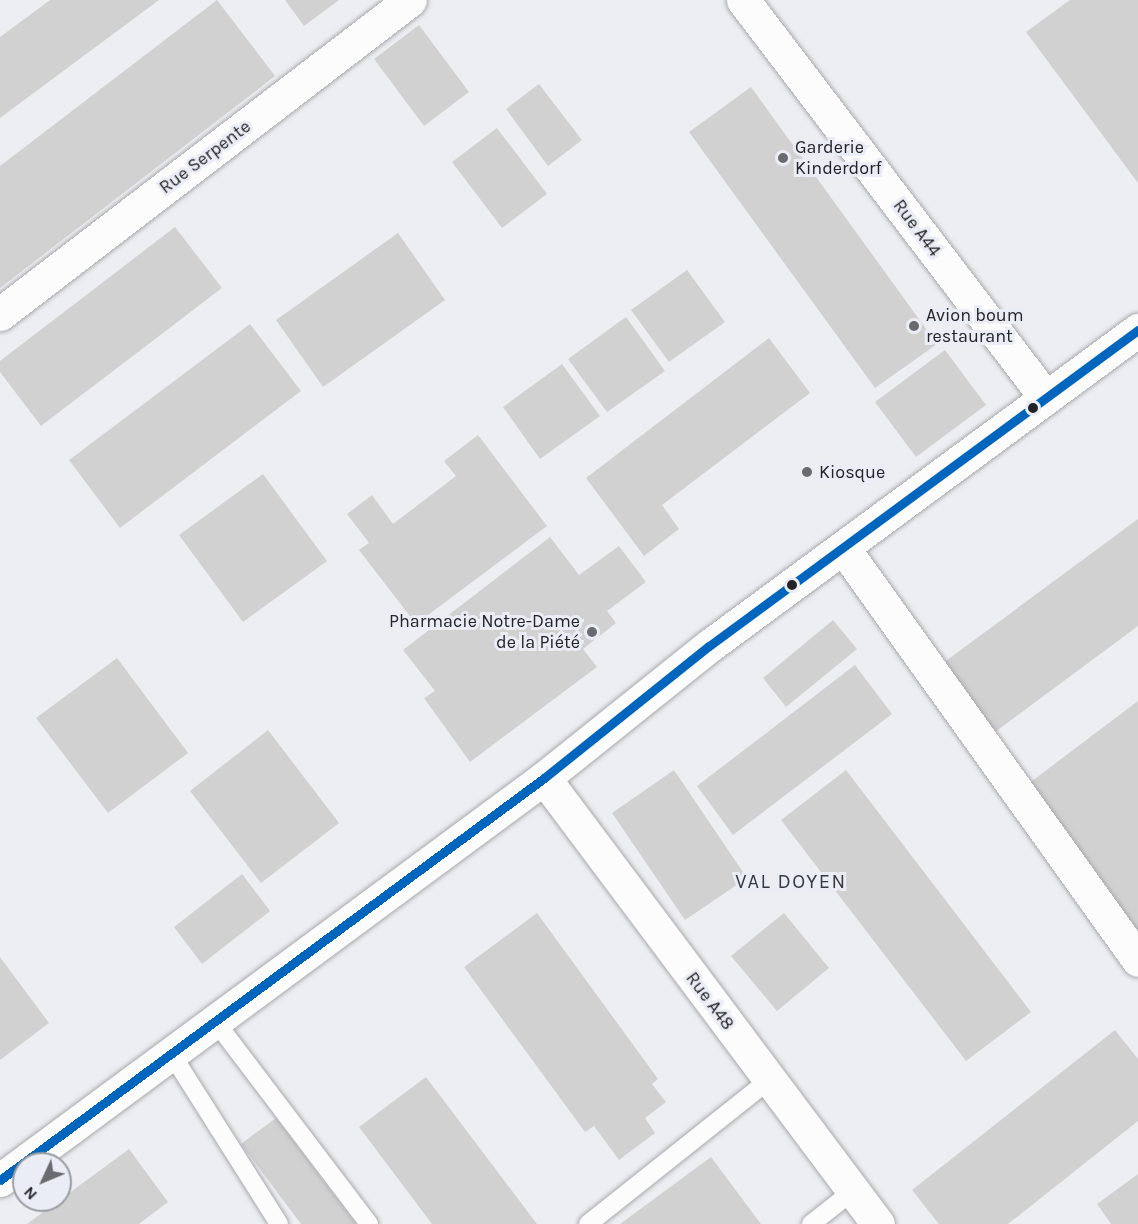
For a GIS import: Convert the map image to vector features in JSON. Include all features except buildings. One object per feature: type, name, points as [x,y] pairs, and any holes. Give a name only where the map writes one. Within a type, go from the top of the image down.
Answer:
[{"type":"street","name":"Rue Serpente","points":[[0,314],[410,0]]},
{"type":"street","name":"Rue A44","points":[[743,0],[1046,398]]},
{"type":"street","points":[[0,1180],[544,778],[709,646],[844,549],[1138,330]]},
{"type":"street","points":[[844,549],[1138,960]]},
{"type":"street","name":"Rue A48","points":[[544,778],[878,1224]]},
{"type":"lane","points":[[215,1021],[369,1224]]},
{"type":"lane","points":[[171,1053],[279,1224]]},
{"type":"lane","points":[[588,1224],[769,1080]]},
{"type":"lane","points":[[811,1224],[853,1191]]},
{"type":"transit line","points":[[0,1180],[544,778],[709,646],[1138,330]]},
{"type":"place","name":"Garderie Kinderdorf","points":[[783,158]]},
{"type":"place","name":"Avion boum restaurant","points":[[914,326]]},
{"type":"place","name":"Kiosque","points":[[807,472]]},
{"type":"place","name":"Pharmacie Notre-Dame de la Piété","points":[[592,632]]},
{"type":"district","name":"VAL DOYEN","points":[[791,881]]}]
